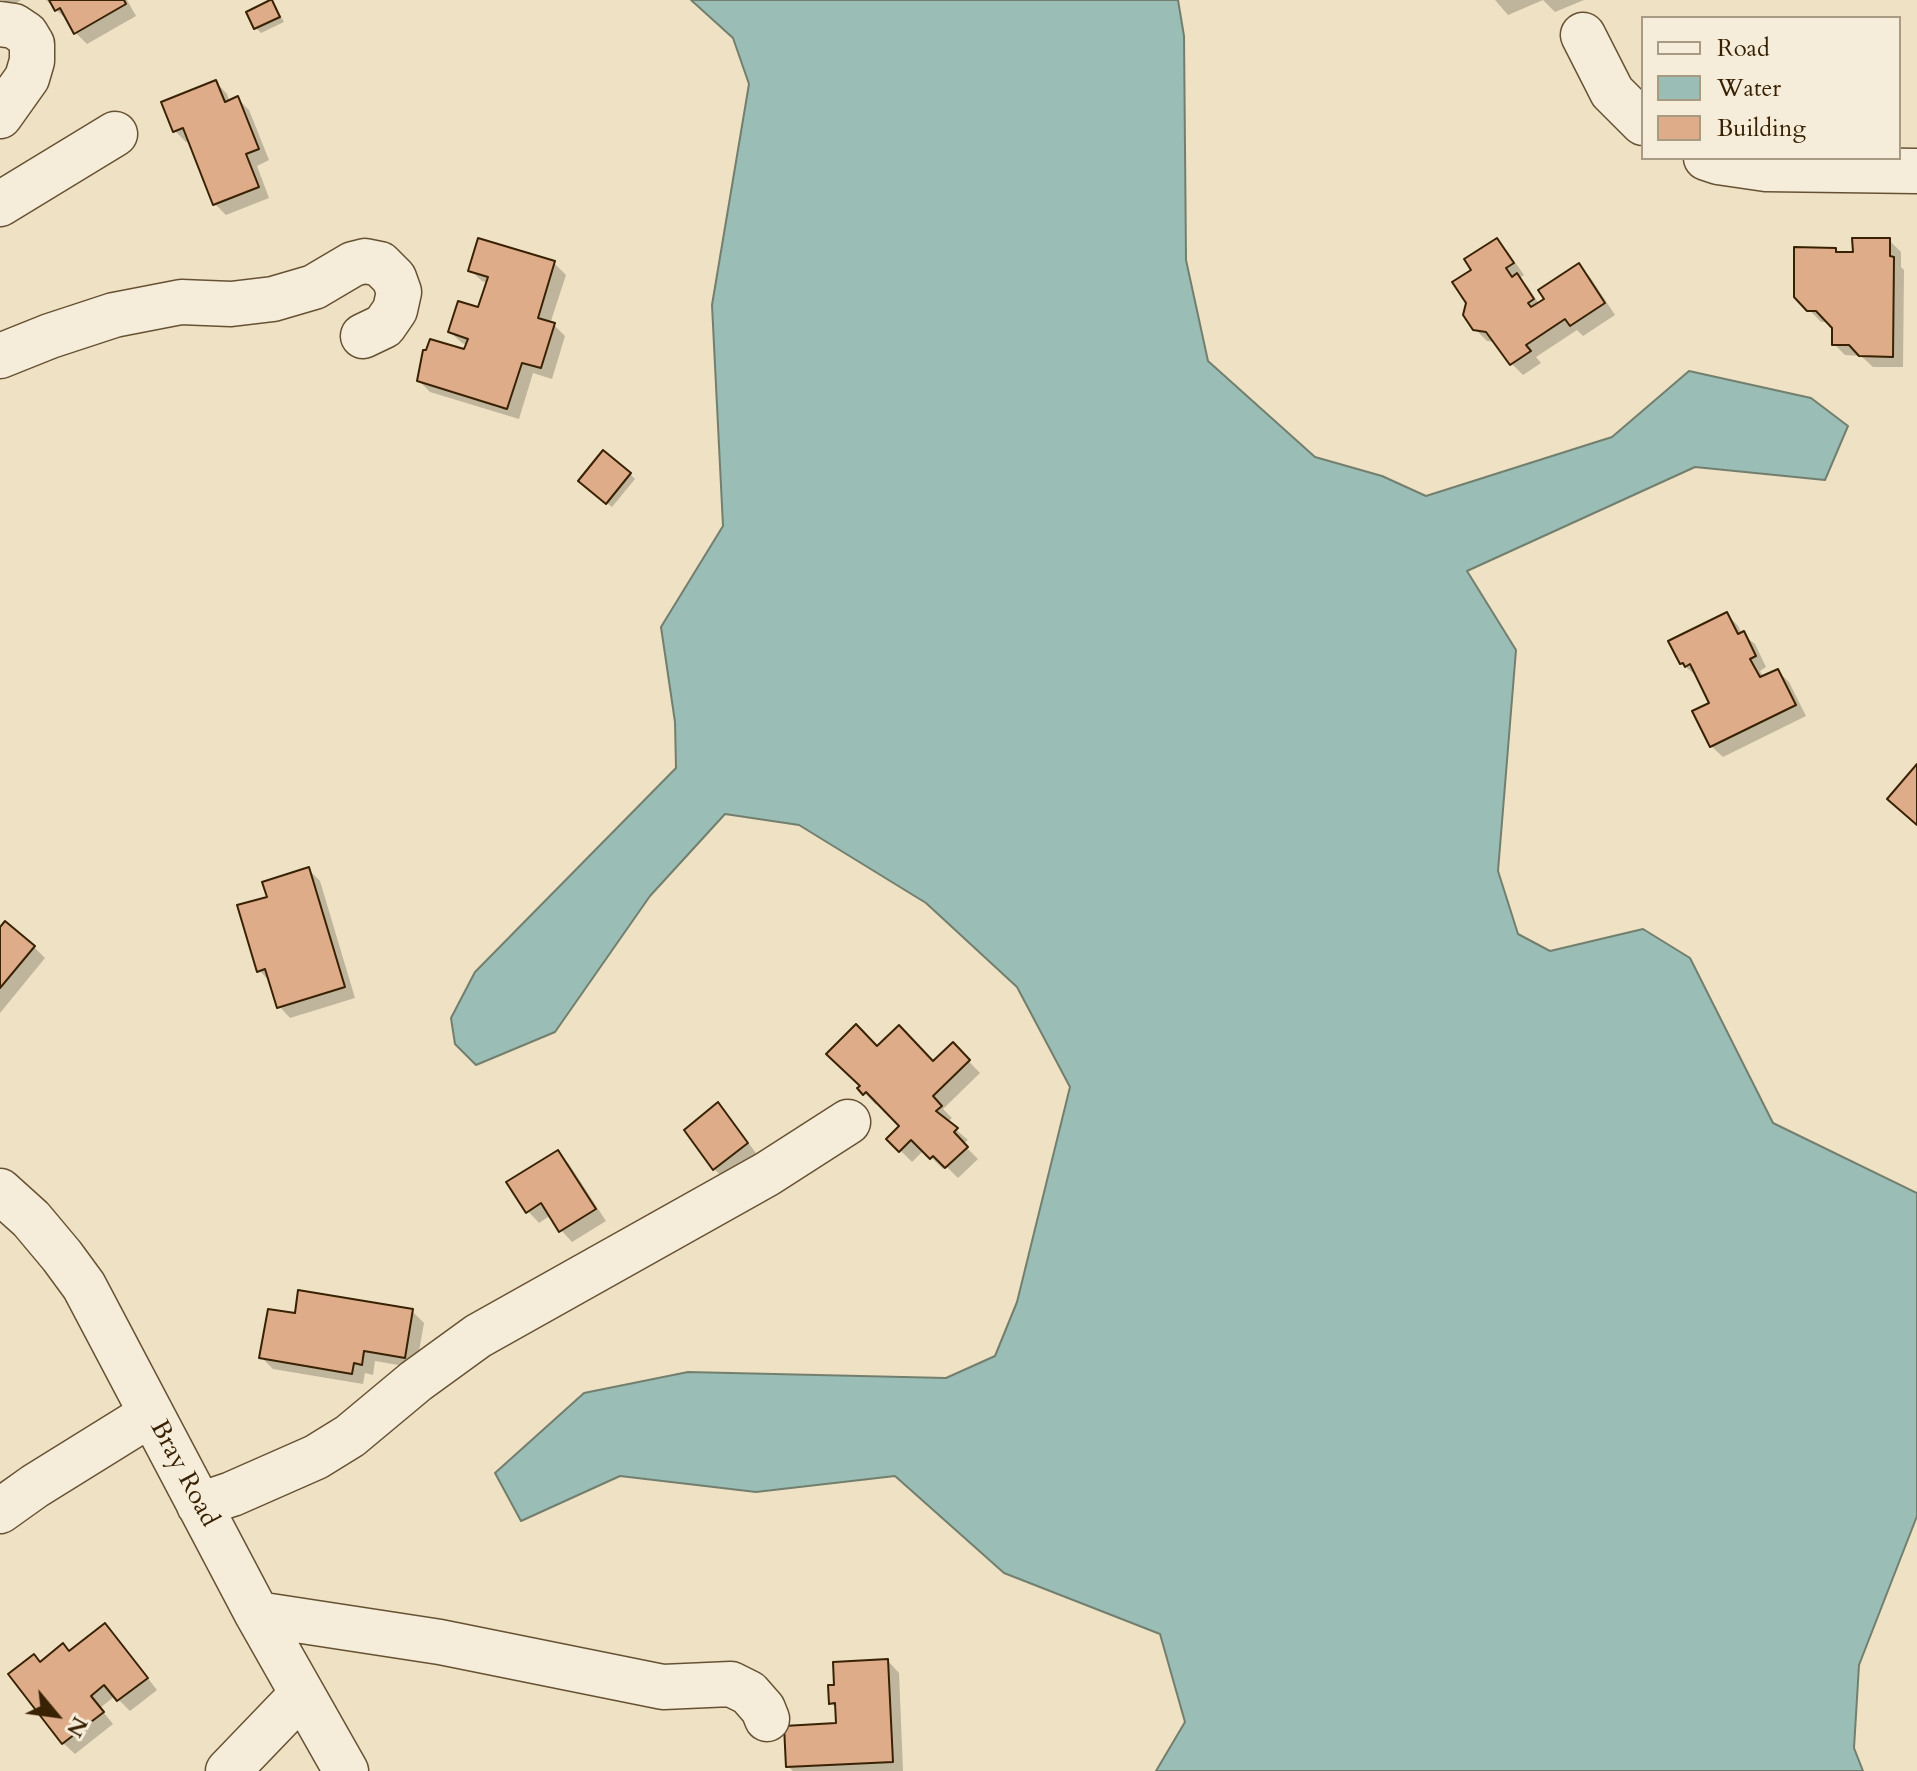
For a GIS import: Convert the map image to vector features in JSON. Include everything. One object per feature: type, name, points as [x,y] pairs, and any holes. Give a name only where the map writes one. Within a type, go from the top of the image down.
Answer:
[{"type":"street","points":[[0,24],[14,26],[26,34],[32,44],[32,61],[27,78],[0,116]]},
{"type":"street","points":[[1583,35],[1612,92],[1641,121]]},
{"type":"street","points":[[0,204],[115,134]]},
{"type":"street","points":[[1712,160],[1766,169],[1917,171]]},
{"type":"street","points":[[0,356],[114,315],[181,302],[231,304],[273,299],[314,287],[353,264],[365,261],[380,264],[394,278],[399,292],[395,310],[384,326],[363,336]]},
{"type":"street","points":[[199,1505],[316,1457],[350,1436],[416,1381],[478,1336],[767,1174],[848,1122]]},
{"type":"street","name":"Bray Road","points":[[0,1191],[31,1219],[84,1286],[338,1767]]},
{"type":"street","points":[[0,1511],[151,1414]]},
{"type":"street","points":[[257,1614],[440,1642],[663,1687],[731,1684],[749,1693],[763,1709],[767,1719]]},
{"type":"street","points":[[228,1771],[302,1694]]},
{"type":"water","points":[[691,0],[1178,0],[1184,36],[1186,260],[1208,361],[1315,457],[1382,476],[1426,496],[1612,437],[1689,371],[1811,398],[1848,426],[1825,480],[1695,467],[1467,571],[1516,650],[1498,871],[1518,934],[1550,951],[1643,929],[1690,958],[1773,1123],[1917,1193],[1917,1516],[1859,1665],[1854,1748],[1863,1771],[1156,1771],[1185,1722],[1160,1634],[1004,1573],[895,1476],[756,1492],[620,1476],[521,1521],[495,1473],[584,1393],[688,1372],[946,1378],[995,1356],[1017,1302],[1070,1087],[1017,987],[926,903],[799,825],[725,814],[650,896],[555,1032],[476,1065],[455,1044],[451,1018],[475,972],[676,768],[675,722],[661,627],[723,526],[712,305],[749,84],[733,38]]},
{"type":"building","points":[[49,0],[124,0],[126,4],[74,34],[60,8],[55,11]]},
{"type":"building","points":[[270,0],[280,17],[254,29],[246,12]]},
{"type":"building","points":[[216,80],[225,102],[238,96],[259,149],[246,154],[259,187],[213,205],[183,128],[173,132],[161,102]]},
{"type":"building","points":[[478,238],[555,261],[538,318],[555,323],[541,368],[522,363],[507,409],[417,381],[423,350],[426,350],[430,339],[464,349],[468,339],[448,332],[458,301],[478,307],[488,277],[468,271]]},
{"type":"building","points":[[1497,238],[1514,263],[1506,268],[1512,277],[1517,273],[1534,299],[1528,303],[1531,307],[1544,299],[1538,290],[1579,263],[1605,303],[1570,326],[1565,319],[1526,345],[1531,351],[1510,365],[1486,332],[1473,330],[1463,315],[1466,303],[1452,282],[1471,270],[1464,259]]},
{"type":"building","points":[[1852,238],[1890,238],[1890,256],[1894,257],[1893,357],[1859,356],[1849,345],[1832,345],[1832,328],[1816,311],[1807,311],[1794,297],[1794,247],[1836,248],[1836,252],[1853,252]]},
{"type":"building","points":[[603,450],[631,473],[606,504],[578,481]]},
{"type":"building","points":[[1727,612],[1738,634],[1744,631],[1756,656],[1750,659],[1760,677],[1778,669],[1796,705],[1710,747],[1692,711],[1709,703],[1690,664],[1685,667],[1683,663],[1680,664],[1668,641]]},
{"type":"building","points":[[1917,764],[1917,825],[1887,799]]},
{"type":"building","points":[[309,867],[345,987],[277,1008],[265,969],[257,972],[237,905],[267,897],[262,882]]},
{"type":"building","points":[[5,921],[35,946],[0,988],[0,927]]},
{"type":"building","points":[[856,1024],[877,1046],[899,1025],[933,1061],[953,1042],[970,1060],[933,1096],[942,1106],[936,1111],[958,1128],[954,1132],[968,1147],[945,1168],[933,1156],[930,1159],[911,1140],[899,1152],[886,1139],[899,1126],[866,1092],[863,1095],[857,1088],[860,1086],[826,1054]]},
{"type":"building","points":[[718,1102],[748,1143],[713,1170],[684,1130]]},
{"type":"building","points":[[558,1150],[596,1209],[559,1232],[541,1203],[526,1213],[506,1182]]},
{"type":"building","points":[[298,1290],[413,1309],[405,1358],[364,1351],[362,1365],[354,1363],[352,1374],[259,1358],[268,1309],[295,1313]]},
{"type":"building","points":[[105,1623],[148,1678],[117,1701],[104,1685],[91,1696],[104,1712],[62,1744],[8,1674],[34,1654],[40,1662],[63,1643],[69,1651]]},
{"type":"building","points":[[888,1659],[893,1762],[786,1767],[784,1726],[836,1723],[835,1703],[829,1704],[828,1685],[834,1685],[833,1662]]}]
